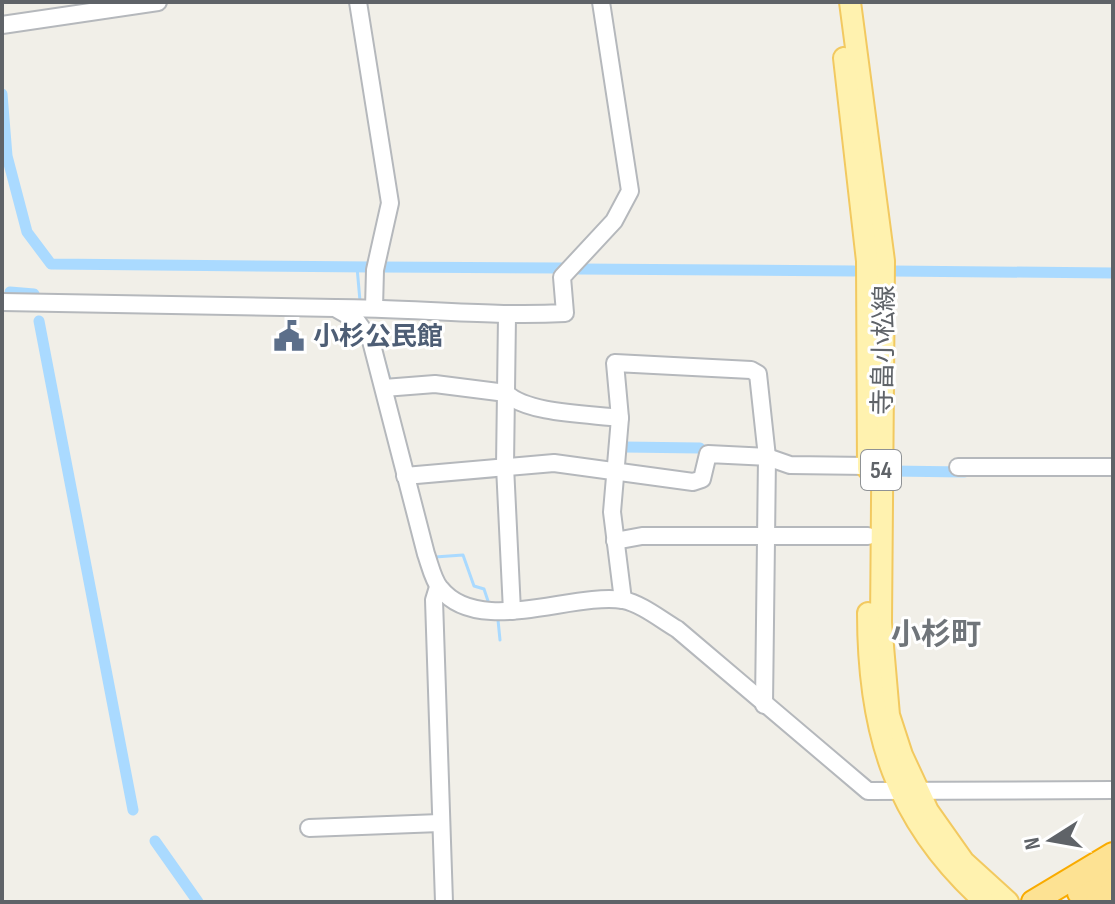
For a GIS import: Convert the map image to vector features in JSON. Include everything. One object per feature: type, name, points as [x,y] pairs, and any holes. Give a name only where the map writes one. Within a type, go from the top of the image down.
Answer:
[{"type":"highway","points":[[1033,902],[1113,854]]},
{"type":"highway","points":[[1064,902],[1113,873]]},
{"type":"highway","points":[[1097,902],[1113,893]]},
{"type":"main road","name":"寺畠小松線","points":[[836,2],[864,213],[869,366],[870,686],[879,732],[909,791],[964,862],[1008,902]]},
{"type":"main road","name":"寺畠小松線","points":[[850,2],[884,261],[881,623],[884,685],[909,791],[927,841],[985,902]]},
{"type":"street","points":[[2,25],[158,2]]},
{"type":"street","points":[[358,2],[390,203],[375,270],[374,308]]},
{"type":"street","points":[[2,302],[374,308],[507,316],[565,313],[562,277],[614,221],[630,191],[601,2]]},
{"type":"street","points":[[335,308],[356,320],[371,341],[405,476],[438,587],[455,603],[512,611],[623,600],[642,607],[677,629],[868,791],[1113,790]]},
{"type":"street","points":[[507,316],[505,466],[512,611]]},
{"type":"street","points":[[623,600],[615,541],[614,472],[620,418],[615,363],[751,370],[758,374],[767,457],[765,528],[769,538],[764,705]]},
{"type":"street","points":[[384,388],[435,384],[506,393],[512,399],[549,410],[620,418]]},
{"type":"street","points":[[405,476],[554,463],[693,482],[702,479],[708,454],[767,457],[790,465],[868,466]]},
{"type":"street","points":[[958,467],[1113,467]]},
{"type":"street","points":[[615,541],[642,536],[868,536]]},
{"type":"street","points":[[438,587],[434,600],[444,902]]},
{"type":"street","points":[[309,828],[440,823]]},
{"type":"street","points":[[1072,880],[1113,843]]},
{"type":"waterway","points":[[2,94],[7,156],[27,232],[51,264],[370,267]]},
{"type":"waterway","points":[[357,267],[360,301]]},
{"type":"waterway","points":[[380,267],[561,268]]},
{"type":"waterway","points":[[579,269],[854,271]]},
{"type":"waterway","points":[[893,271],[1113,273]]},
{"type":"waterway","points":[[10,292],[34,294]]},
{"type":"waterway","points":[[39,321],[133,810]]},
{"type":"waterway","points":[[380,345],[390,380]]},
{"type":"waterway","points":[[624,447],[700,448]]},
{"type":"waterway","points":[[892,471],[964,472]]},
{"type":"waterway","points":[[427,528],[435,557],[463,555],[474,586],[484,589],[488,601]]},
{"type":"waterway","points":[[498,620],[500,640]]},
{"type":"waterway","points":[[155,841],[198,902]]},
{"type":"place","name":"小杉公民館","points":[[289,336]]},
{"type":"district","name":"小杉町","points":[[936,634]]}]
